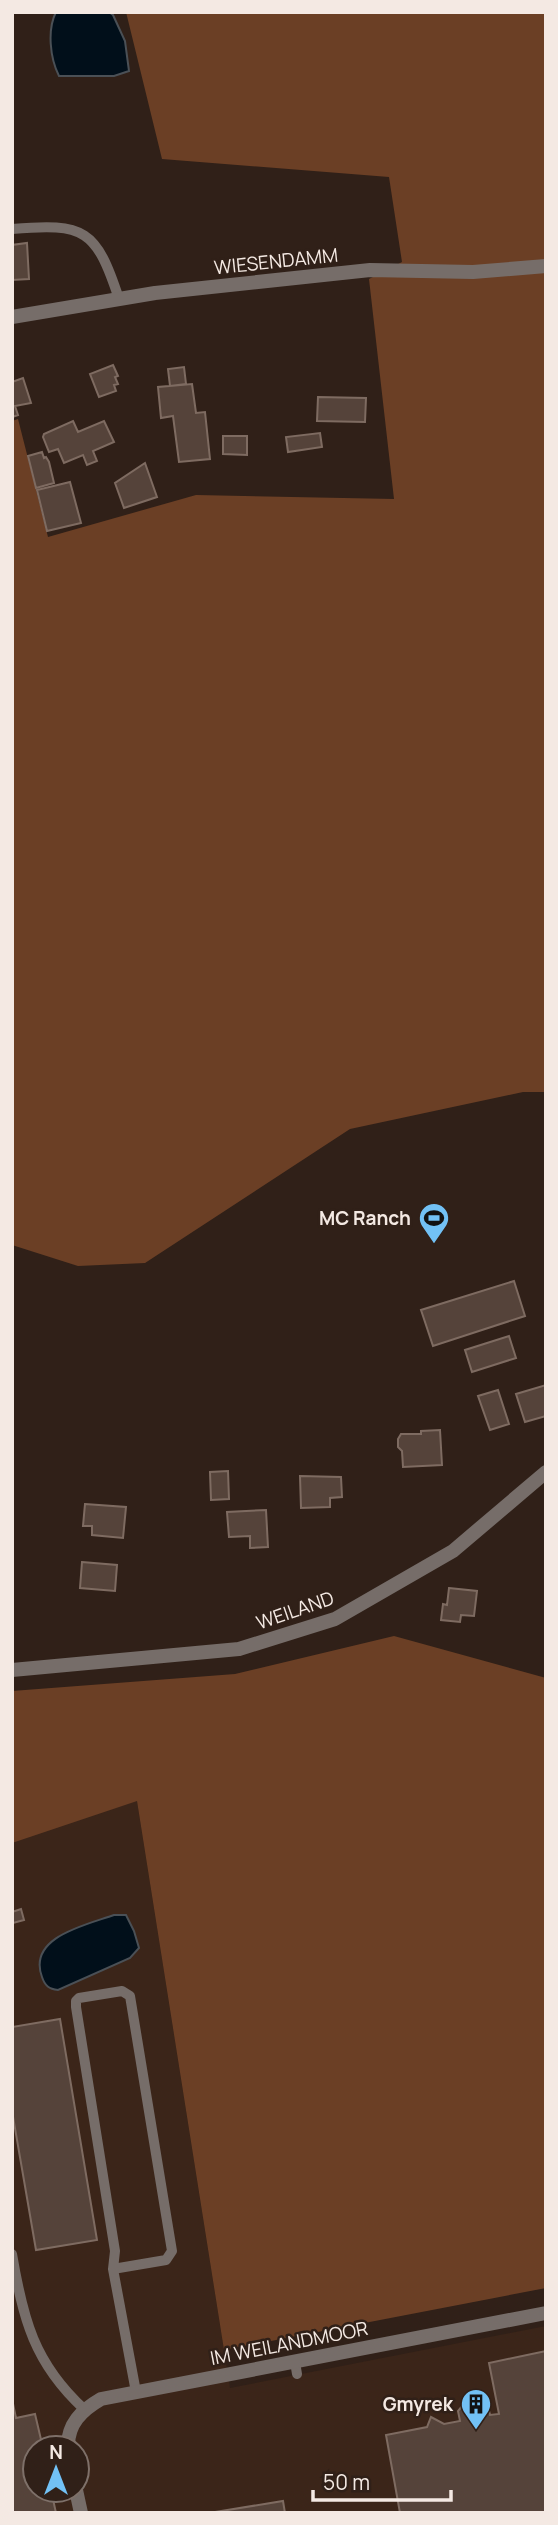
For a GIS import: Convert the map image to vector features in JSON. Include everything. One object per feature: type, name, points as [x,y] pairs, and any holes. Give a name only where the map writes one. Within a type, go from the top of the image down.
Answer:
[{"type":"street","name":"WIESENDAMM","points":[[12,317],[118,299],[370,270],[473,272],[546,265]]},
{"type":"street","name":"WEILAND","points":[[12,1670],[239,1649],[335,1619],[453,1551],[546,1472]]},
{"type":"street","name":"IM WEILANDMOOR","points":[[84,2409],[101,2399],[296,2368],[546,2313]]},
{"type":"street","points":[[70,2434],[72,2424],[84,2409]]},
{"type":"lane","points":[[12,229],[56,226],[85,235],[106,261],[118,299]]},
{"type":"lane","points":[[113,2269],[166,2260],[172,2251],[130,1996],[122,1992],[79,1998],[76,2001],[115,2251],[113,2269],[136,2392]]},
{"type":"lane","points":[[12,2254],[20,2300],[39,2354],[68,2395],[84,2409]]},
{"type":"shaded area","points":[[126,12],[546,12],[546,1092],[523,1092],[350,1129],[145,1263],[78,1266],[12,1245],[12,421],[18,419],[48,537],[196,495],[394,499],[369,279],[402,262],[389,177],[162,159]]},
{"type":"shaded area","points":[[394,1636],[546,1678],[546,2288],[224,2350],[137,1801],[12,1843],[12,1691],[235,1674]]},
{"type":"shaded area","points":[[12,1691],[137,1801],[230,2388],[546,2326],[546,2513],[12,2513]]},
{"type":"water","points":[[56,12],[109,12],[113,15],[125,41],[129,71],[114,76],[59,76],[53,61],[51,44],[51,27]]},
{"type":"water","points":[[114,1915],[126,1915],[134,1931],[139,1948],[130,1958],[58,1990],[44,1983],[40,1963],[43,1952],[51,1942],[75,1928]]},
{"type":"building","points":[[27,243],[29,279],[12,280],[12,245]]},
{"type":"building","points":[[113,365],[118,376],[115,377],[118,384],[114,385],[116,391],[99,397],[90,374]]},
{"type":"building","points":[[184,367],[186,384],[170,386],[168,369]]},
{"type":"building","points":[[23,378],[31,403],[15,406],[18,415],[12,417],[12,382]]},
{"type":"building","points":[[192,384],[196,413],[205,412],[210,459],[179,462],[173,416],[161,418],[158,387]]},
{"type":"building","points":[[318,397],[366,398],[365,422],[317,421]]},
{"type":"building","points":[[73,421],[78,432],[104,421],[114,442],[93,451],[97,461],[87,465],[83,455],[64,463],[58,449],[49,452],[44,434]]},
{"type":"building","points":[[320,433],[322,447],[288,452],[286,437]]},
{"type":"building","points":[[223,436],[247,436],[247,455],[223,454]]},
{"type":"building","points":[[42,452],[49,462],[54,483],[36,488],[28,456]]},
{"type":"building","points":[[145,463],[157,497],[124,508],[115,483]]},
{"type":"building","points":[[70,482],[81,523],[47,531],[37,490]]},
{"type":"building","points":[[514,1281],[525,1316],[433,1346],[421,1310]]},
{"type":"building","points":[[509,1336],[516,1358],[472,1372],[465,1350]]},
{"type":"building","points":[[546,1385],[546,1416],[525,1422],[516,1394]]},
{"type":"building","points":[[498,1390],[509,1424],[490,1430],[478,1396]]},
{"type":"building","points":[[440,1430],[442,1465],[403,1467],[402,1451],[398,1447],[401,1434]]},
{"type":"building","points":[[228,1471],[229,1499],[211,1500],[210,1472]]},
{"type":"building","points":[[300,1476],[341,1477],[342,1497],[330,1498],[330,1507],[301,1508]]},
{"type":"building","points":[[85,1504],[126,1507],[123,1538],[92,1535],[92,1526],[83,1526]]},
{"type":"building","points":[[266,1510],[268,1547],[250,1548],[250,1536],[229,1537],[227,1512]]},
{"type":"building","points":[[82,1562],[117,1565],[115,1591],[80,1588]]},
{"type":"building","points":[[449,1588],[477,1591],[474,1616],[461,1615],[460,1622],[441,1620],[443,1604],[447,1605]]},
{"type":"building","points":[[21,1909],[24,1920],[13,1923],[12,1912]]},
{"type":"building","points":[[60,2019],[97,2240],[36,2250],[12,2111],[12,2027]]},
{"type":"building","name":"Gmyrek","points":[[546,2351],[546,2513],[400,2513],[386,2435],[427,2427],[431,2417],[444,2424],[460,2421],[458,2411],[463,2405],[480,2402],[488,2406],[490,2415],[499,2414],[489,2363]]},
{"type":"building","points":[[12,2399],[16,2418],[35,2414],[40,2434],[21,2434],[21,2504],[54,2504],[56,2513],[12,2513]]},
{"type":"building","points":[[283,2501],[285,2513],[209,2513]]},
{"type":"place","name":"MC Ranch","points":[[434,1245]]},
{"type":"place","name":"Gmyrek","points":[[476,2431]]}]
